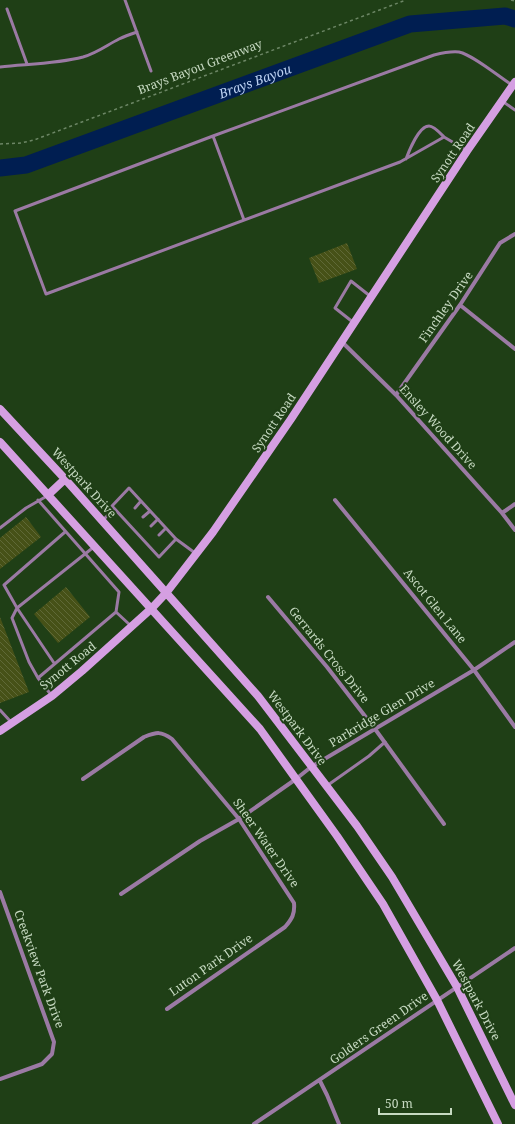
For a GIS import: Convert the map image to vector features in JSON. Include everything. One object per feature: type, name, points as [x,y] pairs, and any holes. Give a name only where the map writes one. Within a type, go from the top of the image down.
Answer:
[{"type":"main road","name":"Synott Road","points":[[0,731],[52,696],[102,654],[166,593],[213,532],[372,297],[467,151],[514,84]]},
{"type":"main road","name":"Westpark Drive","points":[[0,409],[65,479],[258,696],[357,826],[392,877],[457,987],[515,1105]]},
{"type":"main road","points":[[0,442],[260,728],[383,904],[437,1000],[498,1124]]},
{"type":"main road","points":[[48,495],[65,479]]},
{"type":"street","name":"Finchley Drive","points":[[396,395],[460,305],[500,243],[515,234]]},
{"type":"street","points":[[460,305],[515,349]]},
{"type":"street","name":"Ensley Wood Drive","points":[[342,342],[396,395],[502,513],[515,530]]},
{"type":"street","name":"Ascot Glen Lane","points":[[335,500],[474,670],[515,727]]},
{"type":"street","points":[[502,513],[515,504]]},
{"type":"street","name":"Gerrards Cross Drive","points":[[268,597],[327,667],[385,742],[444,824]]},
{"type":"street","name":"Parkridge Glen Drive","points":[[121,894],[200,841],[239,819],[311,767],[474,670],[515,642]]},
{"type":"street","name":"Sheer Water Drive","points":[[83,779],[144,737],[153,733],[164,734],[172,739],[239,819],[294,903],[292,920],[285,927],[267,939]]},
{"type":"street","name":"Creekview Park Drive","points":[[0,892],[54,1042],[52,1054],[42,1064],[0,1079]]},
{"type":"street","name":"Luton Park Drive","points":[[167,1008],[267,939]]},
{"type":"street","name":"Golders Green Drive","points":[[254,1124],[320,1081],[515,948]]},
{"type":"street","points":[[320,1081],[339,1124]]},
{"type":"lane","points":[[125,0],[151,71]]},
{"type":"lane","points":[[7,9],[27,64]]},
{"type":"lane","points":[[0,67],[84,57],[100,50],[120,38],[137,32]]},
{"type":"lane","points":[[444,137],[406,159],[46,294],[14,211],[434,55],[448,52],[458,52],[467,55],[514,84]]},
{"type":"lane","points":[[502,102],[515,110]]},
{"type":"lane","points":[[406,159],[415,140],[425,128],[429,126],[467,151]]},
{"type":"lane","points":[[213,136],[244,220]]},
{"type":"lane","points":[[354,323],[335,308],[351,281],[372,297]]},
{"type":"lane","points":[[176,539],[159,557],[112,506],[129,488],[176,539],[196,554]]},
{"type":"lane","points":[[0,528],[38,500],[48,495]]},
{"type":"lane","points":[[38,500],[119,592],[116,612],[38,678]]},
{"type":"lane","points":[[135,508],[141,501]]},
{"type":"lane","points":[[102,521],[114,509]]},
{"type":"lane","points":[[143,517],[150,511]]},
{"type":"lane","points":[[123,518],[127,515]]},
{"type":"lane","points":[[151,526],[158,519]]},
{"type":"lane","points":[[131,527],[136,523]]},
{"type":"lane","points":[[159,535],[166,528]]},
{"type":"lane","points":[[54,663],[17,608],[4,585],[65,532]]},
{"type":"lane","points":[[140,537],[144,533]]},
{"type":"lane","points":[[148,546],[152,542]]},
{"type":"lane","points":[[52,696],[38,678],[29,662],[12,618],[17,608],[95,546]]},
{"type":"lane","points":[[116,612],[131,627]]},
{"type":"lane","points":[[0,710],[12,723]]},
{"type":"lane","points":[[326,786],[358,764],[385,742]]},
{"type":"path","name":"Brays Bayou Greenway","points":[[0,144],[20,144],[34,140],[406,0]]},
{"type":"path","points":[[511,0],[515,1]]},
{"type":"building","points":[[347,243],[357,269],[319,283],[309,258]]},
{"type":"building","points":[[26,517],[41,537],[0,569],[0,538]]},
{"type":"building","points":[[66,587],[90,617],[58,643],[34,614]]},
{"type":"building","points":[[0,617],[29,692],[0,703]]},
{"type":"waterway","name":"Brays Bayou","points":[[0,168],[26,165],[410,24],[505,16],[515,19]]}]
